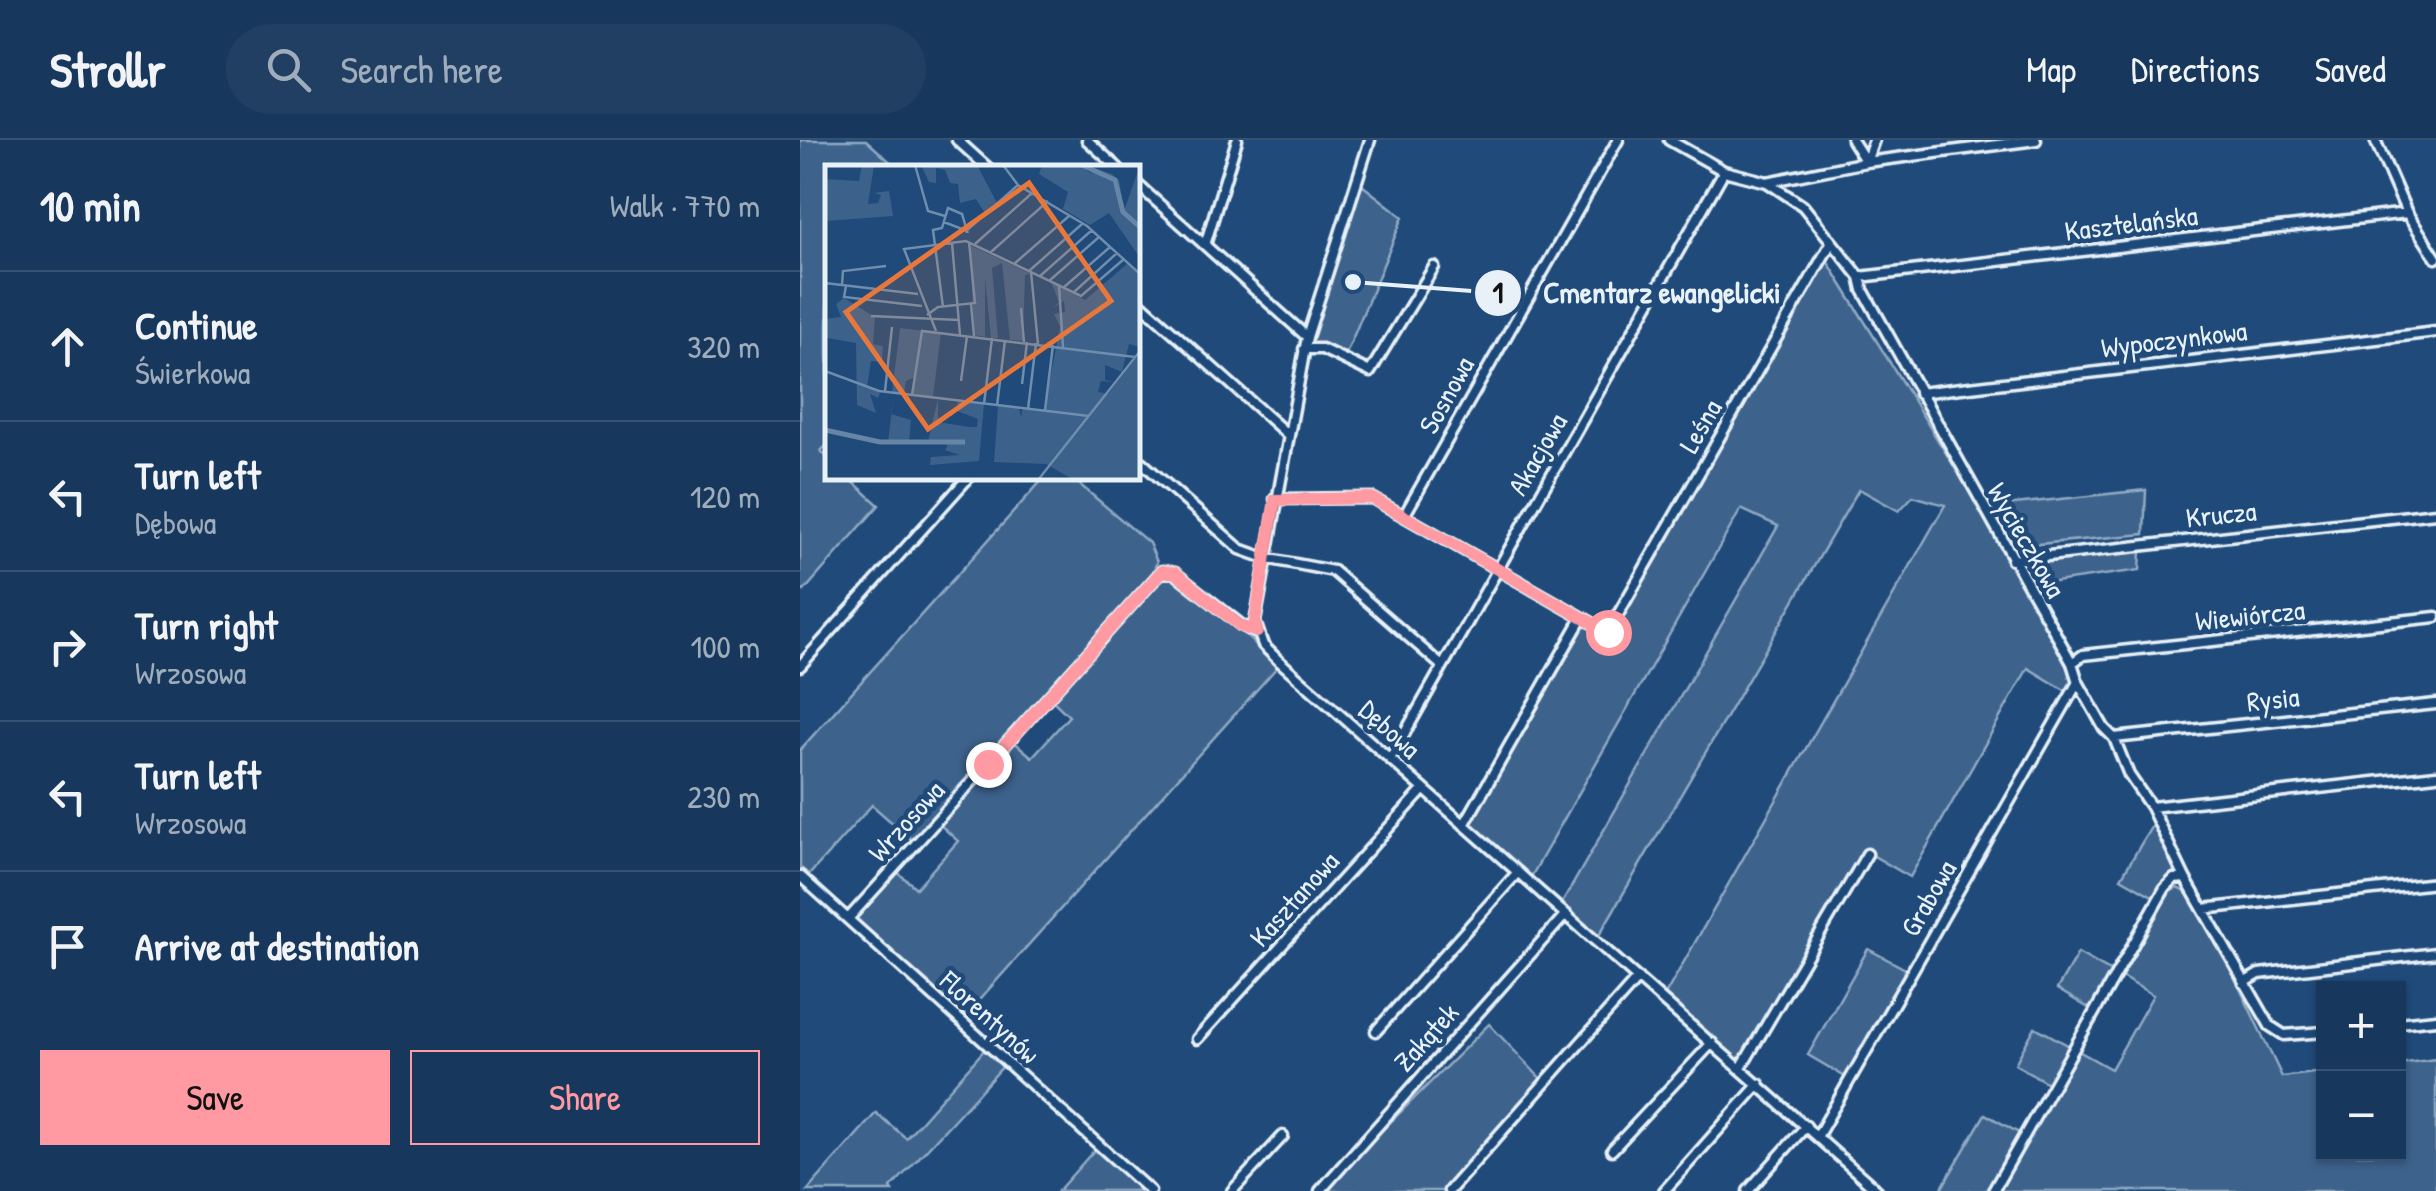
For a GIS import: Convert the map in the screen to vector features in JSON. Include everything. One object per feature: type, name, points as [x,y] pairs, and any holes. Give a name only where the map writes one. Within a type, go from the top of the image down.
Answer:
[{"type":"street","points":[[957,140],[985,165]]},
{"type":"street","points":[[1087,140],[1115,165]]},
{"type":"street","points":[[1205,245],[1237,140]]},
{"type":"street","points":[[1257,632],[1255,622],[1265,558],[1304,349],[1370,140]]},
{"type":"street","name":"Sosnowa","points":[[1404,516],[1618,140]]},
{"type":"street","name":"Wycieczkowa","points":[[1669,140],[1724,171],[1767,182],[1803,206],[1860,277],[1863,290],[1918,392],[2072,663],[2078,682],[2104,728],[2114,738],[2129,775],[2151,807],[2244,983],[2276,1032],[2316,1033]]},
{"type":"street","points":[[1852,140],[1866,162]]},
{"type":"street","points":[[1866,162],[1874,140]]},
{"type":"street","points":[[1932,153],[1936,140]]},
{"type":"street","points":[[1767,182],[1866,162],[2036,140]]},
{"type":"street","points":[[2376,140],[2407,213],[2436,258]]},
{"type":"street","name":"Akacjowa","points":[[1390,759],[1724,171]]},
{"type":"street","points":[[1140,187],[1307,337]]},
{"type":"street","name":"Kasztelańska","points":[[1860,277],[2407,213]]},
{"type":"street","name":"Leśna","points":[[1582,618],[1608,632],[1831,243]]},
{"type":"street","points":[[1304,349],[1322,349],[1370,372],[1434,267]]},
{"type":"street","points":[[1140,302],[1288,434]]},
{"type":"street","name":"Wypoczynkowa","points":[[1918,392],[2436,332]]},
{"type":"street","points":[[1140,461],[1240,549],[1265,558],[1333,571],[1442,666]]},
{"type":"street","points":[[800,666],[966,480]]},
{"type":"street","points":[[1275,500],[1372,498],[1582,618],[1464,824]]},
{"type":"street","name":"Krucza","points":[[2012,560],[2436,514]]},
{"type":"street","name":"Wrzosowa","points":[[848,919],[1162,571],[1176,573],[1240,626],[1257,632]]},
{"type":"street","name":"Wiewiórcza","points":[[2072,663],[2083,655],[2436,617]]},
{"type":"street","name":"Dębowa","points":[[1257,632],[1278,660],[1878,1191]]},
{"type":"street","name":"Grabowa","points":[[1817,1137],[2078,682]]},
{"type":"street","name":"Rysia","points":[[2114,738],[2436,704]]},
{"type":"street","points":[[2151,807],[2436,775]]},
{"type":"street","name":"Kasztanowa","points":[[1197,1038],[1424,789]]},
{"type":"street","points":[[1741,1068],[1867,854]]},
{"type":"street","points":[[1376,1032],[1518,872]]},
{"type":"street","name":"Florentynów","points":[[800,876],[1150,1191]]},
{"type":"street","points":[[1992,1191],[2165,888],[2174,879],[2186,878]]},
{"type":"street","points":[[2203,909],[2436,883]]},
{"type":"street","name":"Zakątek","points":[[1320,1191],[1566,914]]},
{"type":"street","points":[[2244,983],[2259,974],[2436,952]]},
{"type":"street","points":[[1448,1191],[1638,978]]},
{"type":"street","points":[[2406,1022],[2436,1019]]},
{"type":"street","points":[[1612,1150],[1712,1042]]},
{"type":"street","points":[[1664,1191],[1759,1084]]},
{"type":"street","points":[[1748,1191],[1806,1126]]},
{"type":"street","points":[[1232,1191],[1283,1136]]},
{"type":"shaded area","points":[[800,140],[866,140],[894,165],[825,165],[825,447],[821,451],[825,455],[825,480],[851,480],[879,505],[804,591],[800,588]]},
{"type":"shaded area","points":[[1362,185],[1403,217],[1344,359],[1309,346]]},
{"type":"shaded area","points":[[1826,259],[1981,510],[2050,631],[2072,678],[2068,692],[2028,668],[1910,877],[1865,851],[1743,1062],[1739,1062],[1665,995],[1945,505],[1913,496],[1899,511],[1859,489],[1598,937],[1561,905],[1778,526],[1741,509],[1531,877],[1471,821],[1584,620],[1609,633]]},
{"type":"shaded area","points":[[1042,480],[1074,480],[1149,543],[1157,562],[1152,574],[914,842],[872,805],[809,875],[800,867],[800,750]]},
{"type":"shaded area","points":[[2146,490],[2144,534],[2017,546],[1995,506]]},
{"type":"shaded area","points":[[2141,551],[2140,570],[2041,584],[2027,563]]},
{"type":"shaded area","points":[[1175,575],[1239,628],[1278,666],[964,1017],[855,922],[854,917],[896,871],[916,888],[958,841],[939,824],[1012,740],[1032,757],[1069,716],[1048,696],[1160,576]]},
{"type":"shaded area","points":[[2154,822],[2174,871],[2156,898],[2121,878]]},
{"type":"shaded area","points":[[2177,888],[2190,894],[2203,911],[2282,1077],[2316,1073],[2316,1161],[2406,1161],[2406,1063],[2436,1059],[2436,1191],[1940,1191],[1985,1114],[2019,1133],[2049,1084],[2015,1064],[2035,1027],[2111,1069],[2153,995],[2118,975],[2165,895]]},
{"type":"shaded area","points":[[1868,949],[1909,971],[1847,1078],[1808,1055]]},
{"type":"shaded area","points":[[2078,953],[2113,973],[2092,1010],[2057,989]]},
{"type":"shaded area","points":[[1489,1024],[1542,1080],[1443,1191],[1324,1188]]},
{"type":"shaded area","points":[[986,1048],[1005,1064],[891,1188],[893,1191],[807,1191],[876,1113],[906,1138]]},
{"type":"shaded area","points":[[1097,1147],[1146,1191],[1058,1191]]},
{"type":"place","name":"Cmentarz ewangelicki","points":[[1353,282]]},
{"type":"route","points":[[988,764],[1162,571],[1176,573],[1240,626],[1257,632],[1255,622],[1275,500],[1372,498],[1608,632]]}]
